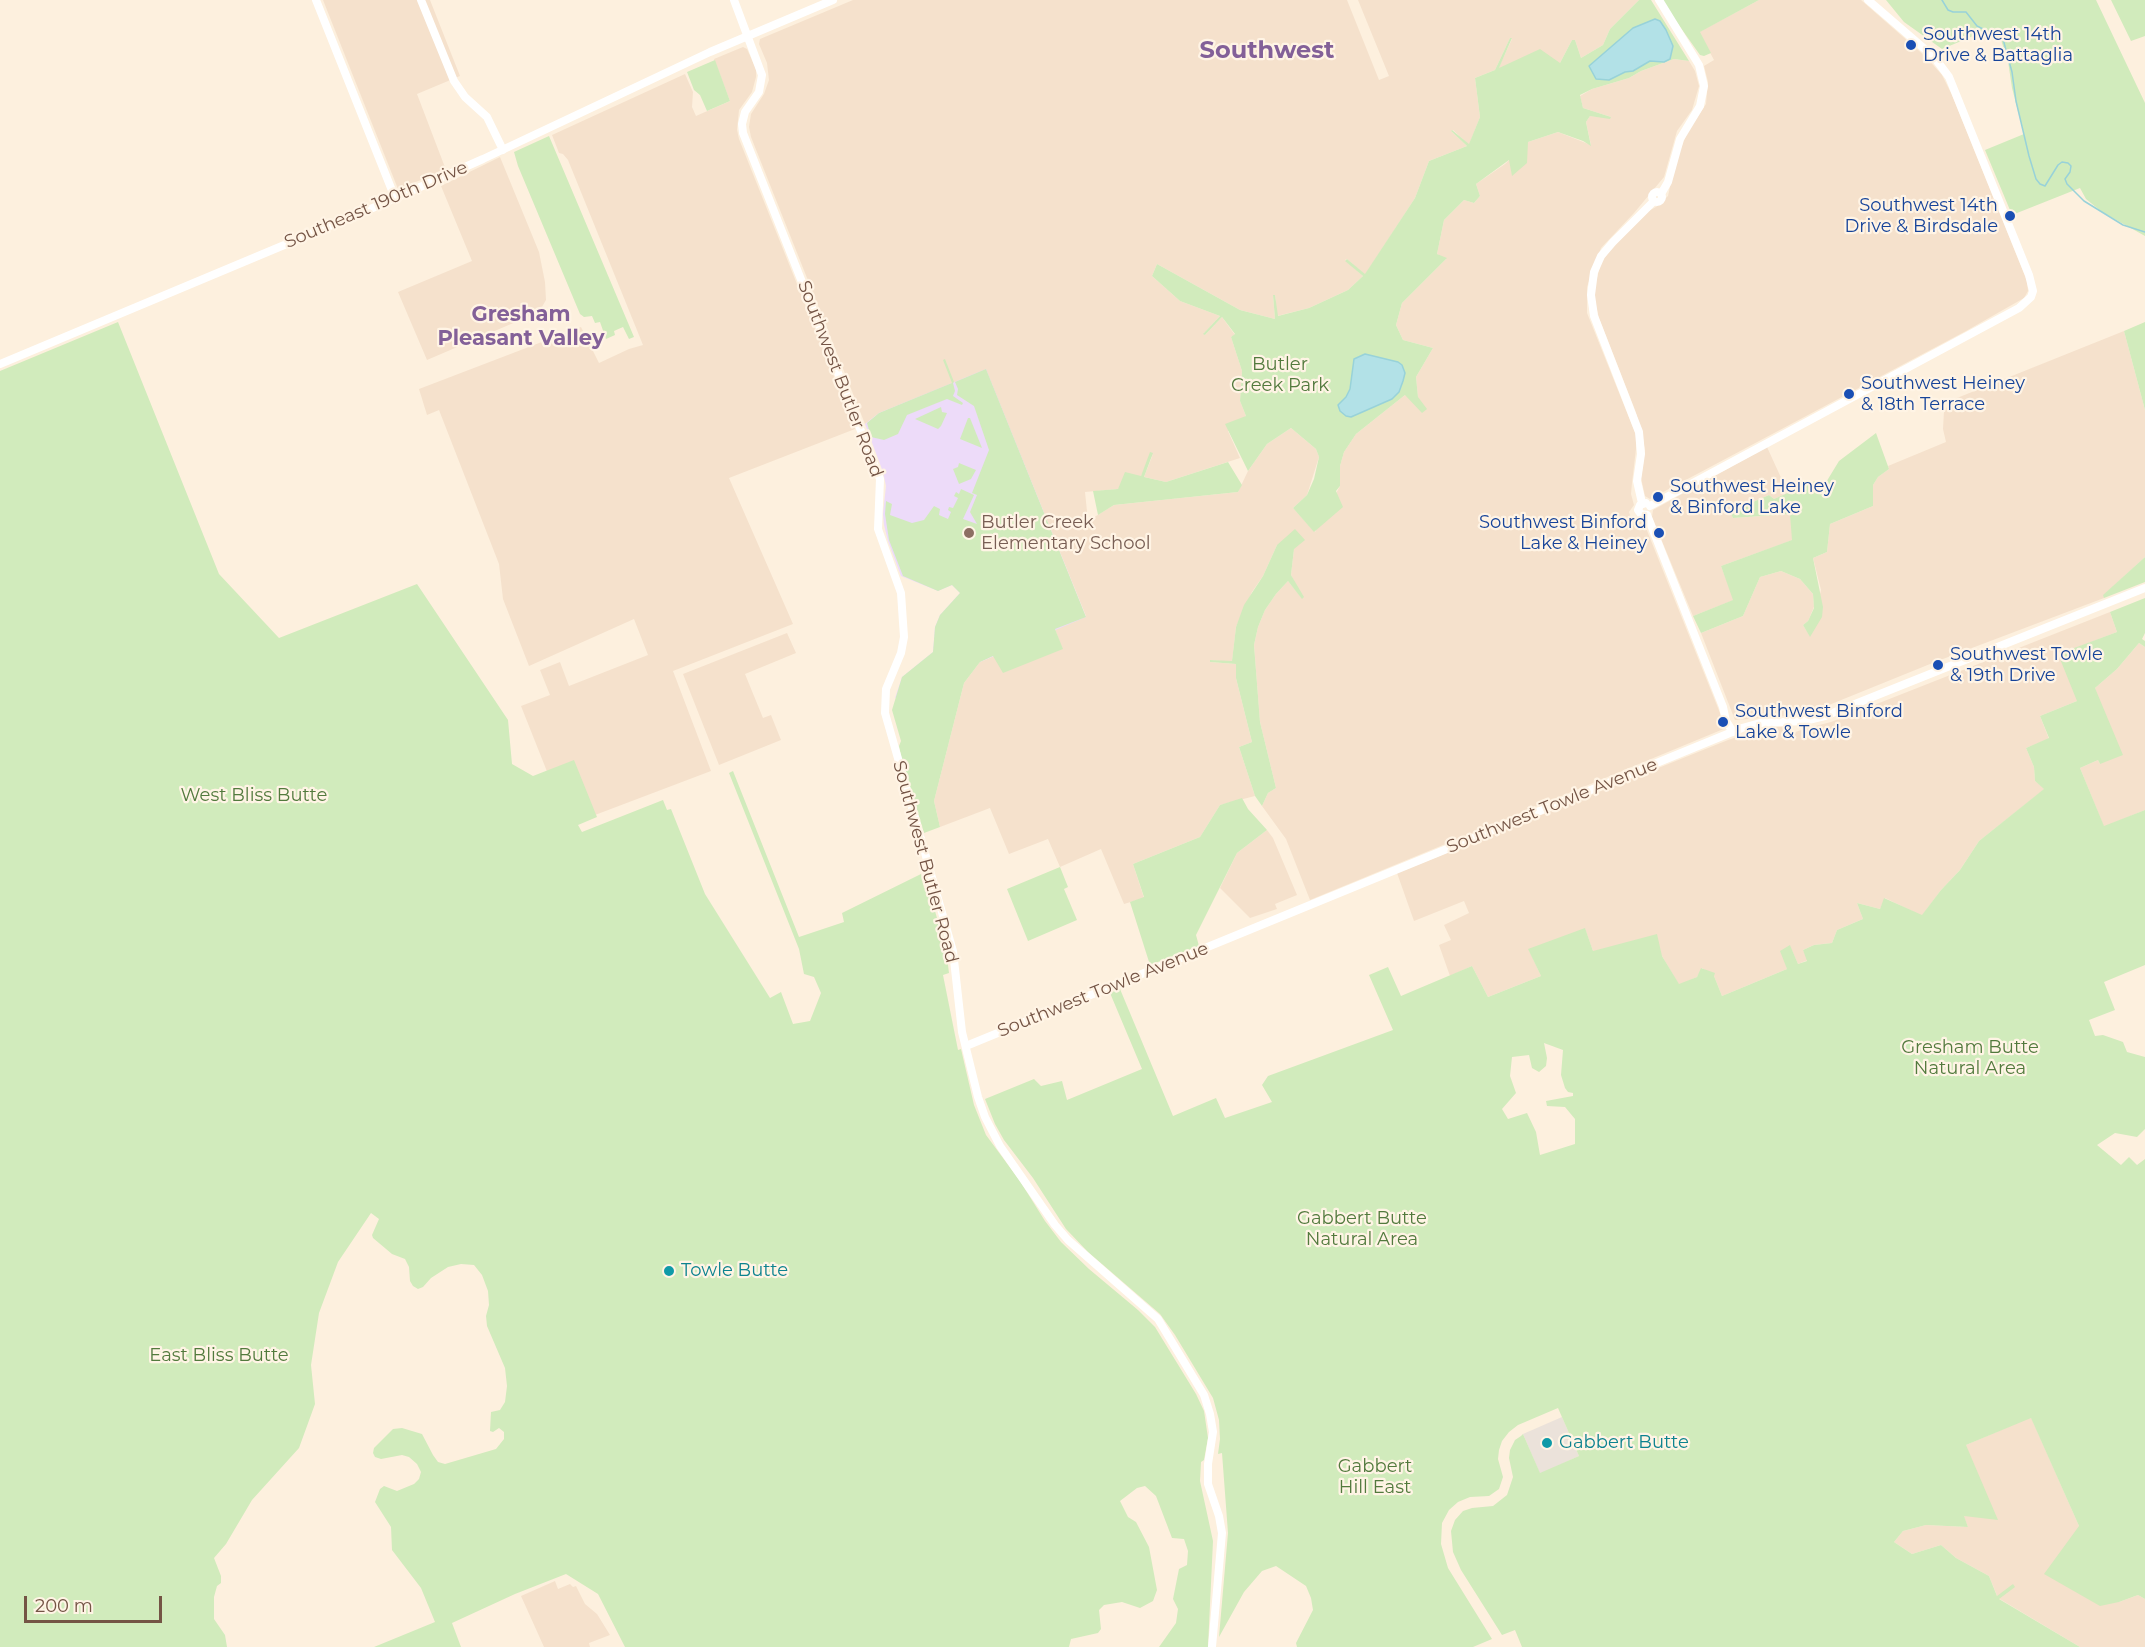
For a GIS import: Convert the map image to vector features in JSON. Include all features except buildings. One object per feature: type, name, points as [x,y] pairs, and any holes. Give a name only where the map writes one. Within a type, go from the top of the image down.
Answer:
[{"type":"main road","points":[[316,0],[395,198]]},
{"type":"main road","points":[[421,0],[454,81],[465,97],[487,117],[503,150]]},
{"type":"main road","name":"Southwest Butler Road","points":[[734,0],[761,67],[762,78],[759,92],[745,112],[742,124],[743,134],[880,479],[878,529],[901,593],[904,637],[901,653],[886,688],[885,713],[953,951],[960,1024],[980,1103],[1000,1146],[1062,1233],[1158,1319],[1204,1395],[1213,1432],[1208,1464],[1208,1484],[1222,1533],[1212,1647]]},
{"type":"main road","name":"Southeast 190th Drive","points":[[0,364],[395,198],[503,150],[691,61],[833,0]]},
{"type":"main road","points":[[1646,505],[1637,487],[1641,454],[1640,432],[1594,316],[1591,295],[1594,272],[1605,250],[1654,201],[1661,201],[1660,194],[1668,182],[1680,139],[1700,106],[1704,86],[1699,64],[1659,0]]},
{"type":"main road","points":[[1733,732],[1647,515],[1639,512],[1639,507],[2019,308],[2031,297],[2032,287],[1949,76],[1934,57],[1868,0]]},
{"type":"main road","name":"Southwest Towle Avenue","points":[[966,1046],[1733,732],[1760,723],[1804,721],[1825,716],[2145,588]]},
{"type":"shaded area","points":[[323,0],[430,0],[460,76],[417,94],[446,170],[398,189]]},
{"type":"shaded area","points":[[853,0],[1347,0],[1379,80],[1389,76],[1358,0],[1639,0],[1610,29],[1603,45],[1581,58],[1575,40],[1572,40],[1560,63],[1498,69],[1512,39],[1510,38],[1495,70],[1475,78],[1480,117],[1469,145],[1453,130],[1451,131],[1467,146],[1429,161],[1415,198],[1365,275],[1347,259],[1345,260],[1363,276],[1348,290],[1309,308],[1277,316],[1275,295],[1273,295],[1275,319],[1240,310],[1157,264],[1152,276],[1180,301],[1220,316],[1204,333],[1205,335],[1222,317],[1235,335],[1231,337],[1242,371],[1240,401],[1246,416],[1228,431],[1240,458],[1166,482],[1144,477],[1153,454],[1141,476],[1118,489],[1085,492],[1088,521],[1114,505],[1238,492],[1248,471],[1267,444],[1291,428],[1316,449],[1319,457],[1307,495],[1293,508],[1315,532],[1340,486],[1340,466],[1344,452],[1356,434],[1405,395],[1418,397],[1416,377],[1433,348],[1403,340],[1396,325],[1402,303],[1446,259],[1437,254],[1444,220],[1464,200],[1474,203],[1480,196],[1476,184],[1505,164],[1528,142],[1558,132],[1591,145],[1586,122],[1590,116],[1611,117],[1583,108],[1580,96],[1592,89],[1629,78],[1674,59],[1689,61],[1695,71],[1699,86],[1692,110],[1677,131],[1664,177],[1601,248],[1587,287],[1587,313],[1636,435],[1631,494],[1634,505],[1629,512],[1632,520],[1636,518],[1644,523],[1726,728],[1310,900],[1286,839],[1262,806],[1268,793],[1276,788],[1260,722],[1254,645],[1265,610],[1288,581],[1302,598],[1291,575],[1294,549],[1277,545],[1236,627],[1232,662],[1210,660],[1210,662],[1236,664],[1236,678],[1252,742],[1239,747],[1255,796],[1220,805],[1200,837],[1133,864],[1144,898],[1124,904],[1101,849],[1060,867],[1048,839],[1009,854],[990,808],[940,827],[934,801],[964,683],[980,662],[994,656],[1062,649],[1055,629],[1086,616],[986,370],[879,413],[865,424],[751,137],[749,127],[751,114],[764,94],[769,80],[767,63],[759,44],[760,39]]},
{"type":"shaded area","points":[[1759,0],[1861,0],[1926,57],[1942,75],[1952,95],[2027,281],[2028,291],[2024,298],[1966,331],[1650,499],[1645,496],[1641,478],[1645,451],[1642,433],[1599,318],[1595,302],[1595,285],[1601,263],[1613,246],[1643,214],[1656,207],[1668,196],[1675,163],[1687,133],[1706,104],[1708,82],[1704,66],[1714,60],[1699,32]]},
{"type":"shaded area","points":[[743,47],[747,49],[756,69],[756,77],[752,92],[739,110],[737,130],[739,139],[855,429],[729,478],[793,624],[673,671],[711,771],[595,815],[548,774],[521,706],[550,695],[540,670],[560,662],[569,686],[648,655],[634,619],[529,666],[503,599],[499,564],[439,410],[427,415],[419,389],[581,327],[599,363],[643,345],[568,160],[559,153],[552,135],[685,74],[693,92],[692,107],[696,116],[730,101],[714,59]]},
{"type":"shaded area","points":[[500,157],[539,252],[546,300],[539,312],[427,360],[398,292],[472,261],[441,186]]},
{"type":"shaded area","points":[[2124,331],[2145,410],[2145,557],[2104,595],[2104,598],[1819,709],[1786,716],[1735,720],[1701,633],[1743,616],[1760,577],[1781,571],[1800,579],[1813,594],[1814,607],[1808,621],[1803,625],[1810,636],[1821,590],[1813,558],[1827,552],[1830,524],[1873,506],[1873,485],[1878,477],[1889,469],[1888,466],[1946,442],[1943,429],[1944,411],[1952,400]]},
{"type":"shaded area","name":"Butler Creek Elementary School","points":[[986,369],[1086,617],[895,698],[902,677],[933,652],[935,627],[940,615],[960,593],[952,585],[938,591],[901,576],[884,525],[886,486],[883,472],[865,424],[879,413]]},
{"type":"shaded area","points":[[1767,447],[1788,493],[1774,499],[1769,495],[1730,512],[1733,518],[1791,514],[1793,540],[1721,566],[1734,600],[1693,616],[1652,517],[1653,510]]},
{"type":"shaded area","points":[[2110,612],[2117,632],[2078,647],[2077,701],[2040,716],[2049,739],[2026,748],[2034,767],[2035,781],[2045,789],[1979,841],[1960,870],[1941,890],[1922,916],[1885,898],[1880,909],[1857,903],[1863,919],[1837,930],[1832,943],[1814,945],[1803,950],[1808,960],[1798,964],[1790,946],[1784,950],[1787,969],[1722,996],[1714,976],[1702,968],[1697,977],[1679,985],[1662,956],[1593,951],[1585,929],[1529,950],[1541,976],[1488,997],[1472,966],[1450,976],[1439,945],[1451,940],[1444,925],[1469,913],[1464,901],[1414,921],[1397,873],[1728,740],[1767,727],[1785,727],[1790,734],[1831,722]]},
{"type":"shaded area","points":[[787,633],[796,653],[745,674],[763,718],[771,715],[781,740],[719,765],[683,674]]},
{"type":"shaded area","points":[[2139,643],[2145,647],[2145,810],[2104,827],[2080,768],[2098,760],[2100,764],[2095,688],[2117,669]]},
{"type":"shaded area","points":[[1267,830],[1273,838],[1297,895],[1275,904],[1277,909],[1250,918],[1220,888],[1237,853]]},
{"type":"shaded area","points":[[1562,1417],[1579,1456],[1540,1474],[1523,1434]]},
{"type":"shaded area","points":[[2031,1417],[2079,1526],[2119,1602],[2138,1595],[2145,1599],[2145,1647],[2080,1647],[1998,1598],[1989,1576],[1956,1558],[1941,1545],[1912,1554],[1894,1542],[1903,1531],[1926,1525],[1968,1527],[1963,1515],[1966,1445]]},
{"type":"shaded area","points":[[555,1581],[558,1589],[570,1584],[573,1587],[576,1586],[585,1604],[597,1614],[610,1635],[589,1643],[590,1647],[544,1647],[521,1596]]},
{"type":"green space","name":"Butler Creek Park","points":[[1639,0],[1651,0],[1689,61],[1674,59],[1580,95],[1583,108],[1611,117],[1610,119],[1590,116],[1586,122],[1591,146],[1558,132],[1528,142],[1527,163],[1512,176],[1509,160],[1476,184],[1480,196],[1474,203],[1464,200],[1444,220],[1437,254],[1447,258],[1402,303],[1396,325],[1403,340],[1433,348],[1416,377],[1418,397],[1427,409],[1422,413],[1405,395],[1356,434],[1344,452],[1340,466],[1340,486],[1336,491],[1343,507],[1314,532],[1293,508],[1307,495],[1314,479],[1319,457],[1316,449],[1291,428],[1267,444],[1248,471],[1225,424],[1246,416],[1240,401],[1242,371],[1231,337],[1235,334],[1222,317],[1205,335],[1203,334],[1220,316],[1180,301],[1152,276],[1157,264],[1240,310],[1275,319],[1273,295],[1275,295],[1278,316],[1309,308],[1348,290],[1363,276],[1345,261],[1347,259],[1365,274],[1415,198],[1429,161],[1467,146],[1451,131],[1469,144],[1480,117],[1475,78],[1495,70],[1510,38],[1512,38],[1499,68],[1540,49],[1560,63],[1572,40],[1575,40],[1581,58],[1603,45],[1610,29]]},
{"type":"green space","points":[[1661,0],[1759,0],[1700,32],[1711,53],[1704,56],[1700,55]]},
{"type":"green space","points":[[1886,0],[2096,0],[2145,103],[2145,236],[2102,212],[2086,199],[2080,188],[2012,215],[1985,150],[2024,134],[2012,88],[2008,61],[2001,40],[1983,32],[1942,49],[1904,22]]},
{"type":"green space","points":[[2111,0],[2145,0],[2145,36],[2131,41]]},
{"type":"green space","points":[[715,60],[730,101],[707,111],[700,95],[694,90],[687,72]]},
{"type":"green space","points":[[549,136],[634,337],[629,339],[623,327],[614,331],[615,335],[606,339],[600,322],[595,323],[592,316],[584,317],[580,314],[514,152]]},
{"type":"green space","points":[[118,322],[219,574],[279,638],[417,584],[508,720],[512,764],[533,776],[574,760],[597,817],[578,825],[582,832],[663,800],[667,810],[671,809],[705,894],[770,998],[781,992],[793,1024],[810,1021],[821,993],[814,977],[804,974],[799,949],[729,773],[733,771],[799,937],[844,922],[842,913],[921,874],[924,888],[928,887],[946,949],[949,973],[943,975],[958,1050],[961,1049],[974,1105],[986,1135],[1061,1242],[1155,1327],[1204,1411],[1208,1438],[1204,1460],[1201,1462],[1200,1481],[1213,1541],[1208,1647],[1159,1647],[1176,1623],[1178,1609],[1173,1599],[1179,1569],[1187,1565],[1188,1551],[1184,1539],[1172,1538],[1156,1496],[1145,1486],[1137,1488],[1120,1501],[1128,1517],[1136,1522],[1149,1547],[1157,1590],[1153,1601],[1140,1608],[1122,1602],[1104,1605],[1099,1610],[1101,1629],[1098,1633],[1071,1639],[1069,1647],[625,1647],[598,1594],[566,1574],[452,1623],[461,1647],[374,1647],[435,1622],[421,1588],[392,1550],[391,1527],[375,1502],[380,1489],[384,1486],[397,1491],[414,1484],[421,1472],[417,1464],[409,1457],[402,1455],[381,1459],[375,1457],[374,1448],[393,1429],[402,1428],[422,1434],[438,1462],[445,1464],[496,1449],[504,1439],[504,1432],[499,1428],[493,1432],[490,1431],[491,1412],[500,1410],[505,1402],[507,1386],[505,1368],[487,1326],[488,1291],[482,1275],[474,1265],[461,1264],[448,1267],[418,1289],[410,1281],[409,1267],[405,1259],[392,1254],[373,1238],[372,1235],[379,1219],[371,1213],[338,1262],[319,1313],[311,1365],[315,1404],[299,1448],[252,1500],[226,1544],[214,1558],[221,1576],[221,1583],[217,1586],[214,1597],[214,1619],[225,1635],[227,1647],[0,1647],[0,371]]},
{"type":"green space","points":[[2145,322],[2145,410],[2124,331]]},
{"type":"green space","points":[[945,359],[954,382],[953,396],[963,403],[962,405],[947,399],[907,415],[898,434],[884,440],[871,437],[867,423],[879,413],[952,383],[943,360]]},
{"type":"green space","name":"Butler Creek Elementary School","points":[[986,369],[1086,617],[1055,629],[1063,649],[1003,673],[993,656],[980,662],[964,683],[934,801],[940,827],[924,833],[901,756],[899,746],[901,741],[892,710],[902,677],[933,652],[935,627],[940,615],[960,593],[952,585],[938,591],[903,576],[889,540],[885,514],[886,501],[892,504],[890,515],[912,523],[924,520],[934,506],[940,509],[939,515],[948,519],[951,512],[948,510],[949,507],[953,508],[958,498],[954,496],[956,492],[959,494],[961,489],[974,495],[963,519],[977,524],[970,512],[977,495],[972,493],[989,450],[974,406],[957,395],[958,389],[955,382]]},
{"type":"green space","points":[[941,407],[942,412],[947,413],[938,429],[915,419]]},
{"type":"green space","points":[[968,418],[970,418],[982,448],[960,439]]},
{"type":"green space","points":[[1876,433],[1889,469],[1878,477],[1873,485],[1873,506],[1830,524],[1827,552],[1813,558],[1823,607],[1822,617],[1810,637],[1803,625],[1808,621],[1814,608],[1813,594],[1800,579],[1781,571],[1760,577],[1743,616],[1701,633],[1693,616],[1733,600],[1721,566],[1792,540],[1790,514],[1733,518],[1730,512],[1769,495],[1774,499],[1815,481],[1825,484],[1839,461]]},
{"type":"green space","points":[[1150,452],[1153,453],[1144,477],[1166,482],[1228,462],[1242,485],[1238,492],[1114,505],[1098,515],[1093,491],[1118,489],[1125,472],[1141,476]]},
{"type":"green space","points":[[959,463],[976,470],[971,479],[959,484],[953,469],[958,467]]},
{"type":"green space","points":[[1295,529],[1305,540],[1294,549],[1291,575],[1304,597],[1302,599],[1288,581],[1265,610],[1254,645],[1260,722],[1276,788],[1268,793],[1262,806],[1255,796],[1239,747],[1252,742],[1236,678],[1236,664],[1210,662],[1210,660],[1232,661],[1236,627],[1244,605],[1263,576],[1277,545]]},
{"type":"green space","points":[[2145,557],[2145,582],[2104,598],[2103,595]]},
{"type":"green space","points":[[2145,598],[2145,633],[2142,639],[2145,641],[2145,647],[2139,643],[2117,669],[2095,688],[2123,755],[2100,764],[2098,760],[2080,768],[2104,826],[2145,810],[2145,965],[2104,982],[2115,1010],[2089,1020],[2095,1036],[2103,1035],[2123,1042],[2127,1052],[2145,1057],[2145,1129],[2137,1137],[2115,1133],[2097,1145],[2121,1165],[2129,1157],[2137,1165],[2145,1159],[2145,1599],[2138,1595],[2100,1606],[2044,1574],[2079,1526],[2031,1418],[1966,1445],[1998,1520],[1964,1516],[1968,1527],[1926,1525],[1903,1531],[1894,1542],[1912,1554],[1941,1545],[1956,1558],[1989,1576],[1997,1596],[2013,1584],[2015,1587],[1999,1599],[2080,1647],[1522,1647],[1515,1630],[1502,1635],[1461,1570],[1453,1552],[1451,1531],[1455,1520],[1463,1511],[1493,1506],[1507,1495],[1513,1477],[1509,1458],[1510,1450],[1515,1440],[1523,1434],[1540,1473],[1579,1456],[1558,1408],[1518,1425],[1509,1432],[1499,1450],[1498,1459],[1503,1477],[1499,1489],[1489,1496],[1470,1497],[1458,1502],[1449,1510],[1442,1523],[1441,1544],[1448,1568],[1492,1639],[1473,1647],[1297,1647],[1296,1643],[1313,1610],[1311,1598],[1306,1586],[1276,1566],[1262,1571],[1244,1592],[1219,1637],[1228,1533],[1222,1453],[1218,1454],[1219,1420],[1213,1398],[1160,1314],[1088,1252],[1066,1229],[1033,1178],[1004,1140],[985,1099],[1034,1079],[1041,1086],[1062,1081],[1067,1100],[1142,1069],[1110,993],[1120,989],[1173,1116],[1216,1098],[1225,1118],[1272,1102],[1262,1085],[1268,1076],[1393,1030],[1369,975],[1388,967],[1401,996],[1472,966],[1488,997],[1541,976],[1528,949],[1585,928],[1593,951],[1657,934],[1662,956],[1679,984],[1697,977],[1701,968],[1715,973],[1714,976],[1722,996],[1787,969],[1780,951],[1790,945],[1798,964],[1807,961],[1803,950],[1814,945],[1832,943],[1837,930],[1863,919],[1857,903],[1880,909],[1884,898],[1922,915],[1960,870],[1979,841],[2044,789],[2035,781],[2034,767],[2026,748],[2049,738],[2040,716],[2077,701],[2058,654],[2117,632],[2110,612]],"holes":[[[1544,1043],[1563,1050],[1561,1075],[1565,1088],[1568,1092],[1573,1093],[1573,1096],[1546,1101],[1547,1106],[1565,1107],[1575,1119],[1575,1144],[1540,1155],[1536,1132],[1527,1113],[1508,1119],[1502,1109],[1516,1093],[1510,1076],[1512,1057],[1529,1055],[1532,1068],[1539,1072],[1546,1066]]]},
{"type":"green space","points":[[1242,798],[1248,809],[1267,830],[1237,853],[1196,935],[1199,946],[1150,965],[1130,902],[1144,897],[1133,864],[1200,837],[1220,805]]},
{"type":"green space","points":[[1060,867],[1068,887],[1064,889],[1077,920],[1028,941],[1007,889]]},
{"type":"water","points":[[1655,19],[1660,21],[1666,30],[1673,46],[1670,59],[1664,62],[1650,61],[1633,71],[1625,72],[1609,80],[1596,79],[1589,66],[1633,28]]},
{"type":"water","points":[[1365,354],[1398,362],[1405,373],[1403,381],[1399,392],[1392,399],[1351,417],[1346,416],[1340,411],[1338,405],[1350,389],[1354,359]]},
{"type":"waterway","points":[[1942,0],[1948,10],[1966,12],[1977,26],[2003,39],[2029,156],[2036,179],[2040,184],[2045,186],[2058,165],[2062,162],[2068,163],[2071,166],[2065,179],[2067,184],[2084,201],[2123,225],[2145,232]]},
{"type":"place","name":"Southwest 14th Drive & Battaglia","points":[[1911,45]]},
{"type":"place","name":"Southwest 14th Drive & Birdsdale","points":[[2010,216]]},
{"type":"place","name":"Southwest Heiney & 18th Terrace","points":[[1849,394]]},
{"type":"place","name":"Southwest Heiney & Binford Lake","points":[[1658,497]]},
{"type":"place","name":"Butler Creek Elementary School","points":[[969,533]]},
{"type":"place","name":"Southwest Binford Lake & Heiney","points":[[1659,533]]},
{"type":"place","name":"Southwest Towle & 19th Drive","points":[[1938,665]]},
{"type":"place","name":"Southwest Binford Lake & Towle","points":[[1723,722]]},
{"type":"place","name":"Towle Butte","points":[[669,1271]]},
{"type":"place","name":"Gabbert Butte","points":[[1547,1443]]},
{"type":"district","name":"Southwest","points":[[1267,51]]},
{"type":"district","name":"Gresham Pleasant Valley","points":[[521,327]]},
{"type":"park label","name":"West Bliss Butte","points":[[254,796]]},
{"type":"park label","name":"Gresham Butte Natural Area","points":[[1970,1058]]},
{"type":"park label","name":"Gabbert Butte Natural Area","points":[[1362,1229]]},
{"type":"park label","name":"East Bliss Butte","points":[[219,1356]]},
{"type":"park label","name":"Gabbert Hill East","points":[[1375,1477]]}]
